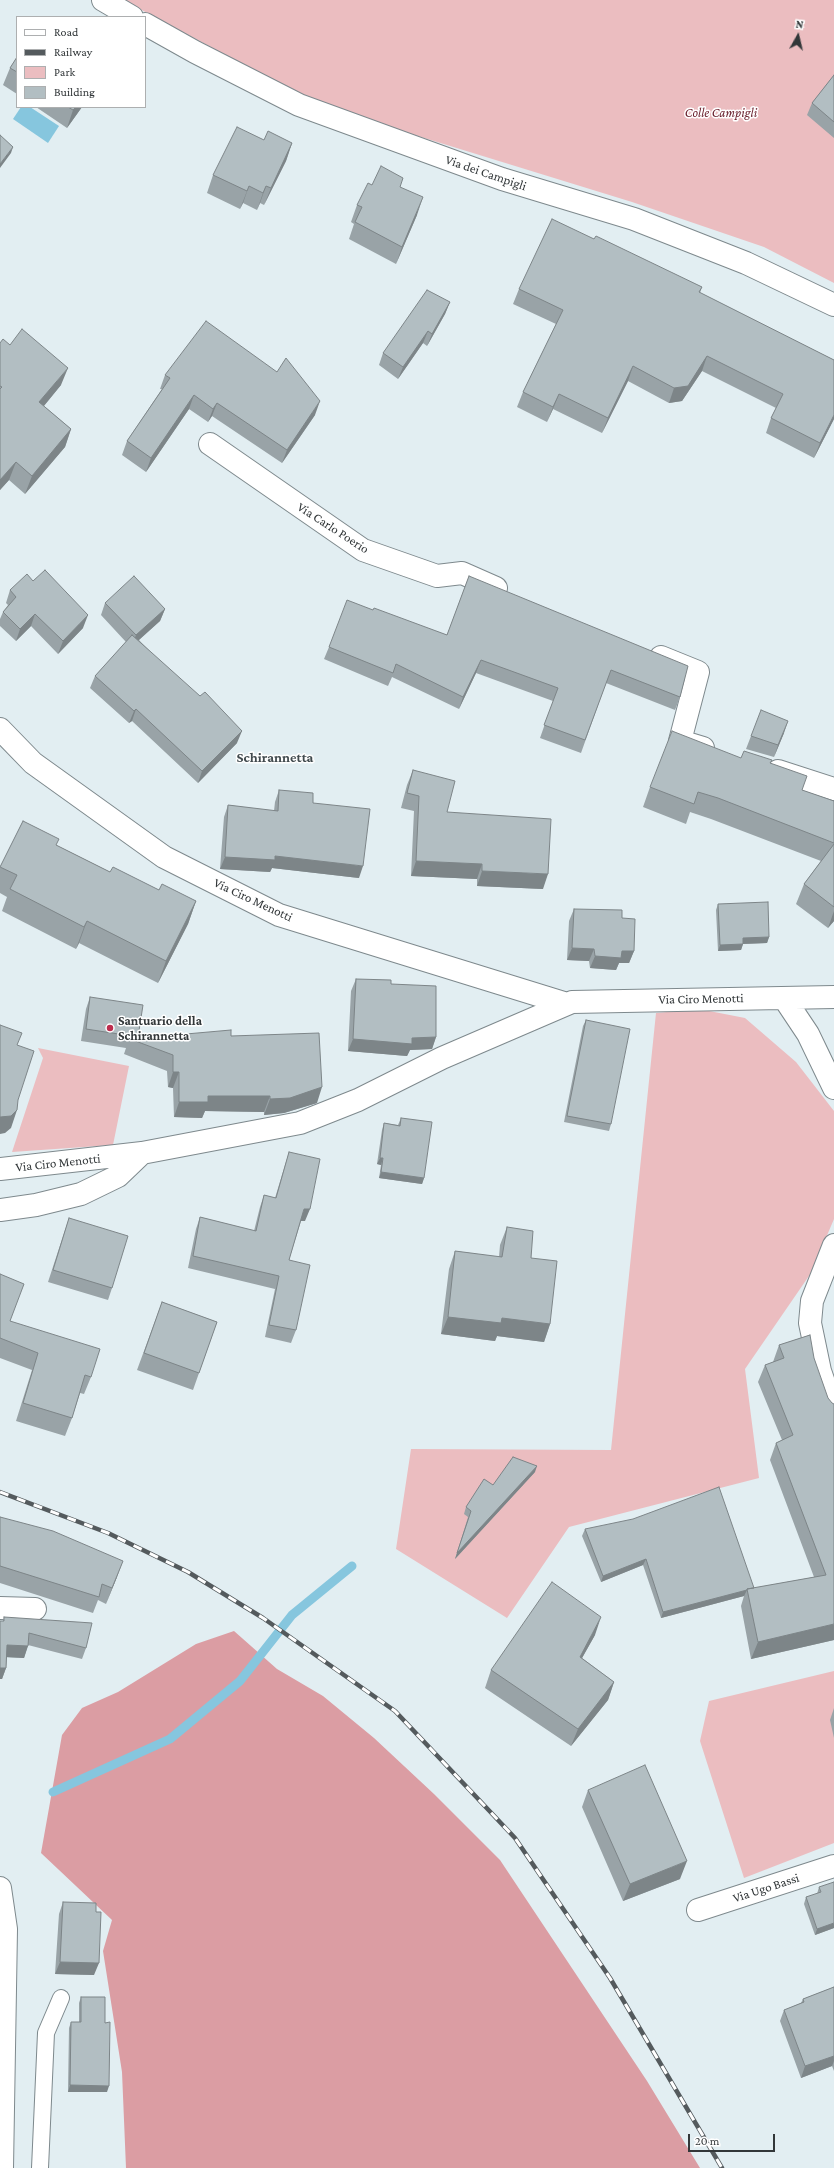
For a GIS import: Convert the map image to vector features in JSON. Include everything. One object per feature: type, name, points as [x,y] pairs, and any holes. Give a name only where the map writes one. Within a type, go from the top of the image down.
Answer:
[{"type":"street","points":[[102,0],[130,16]]},
{"type":"street","name":"Via dei Campigli","points":[[146,25],[194,52],[299,105],[502,179],[634,219],[746,263],[834,305]]},
{"type":"street","name":"Via Carlo Poerio","points":[[210,444],[363,550],[437,576],[462,573],[514,595]]},
{"type":"street","points":[[639,647],[698,672],[680,741],[724,755]]},
{"type":"street","name":"Via Ciro Menotti","points":[[0,729],[33,763],[164,857],[279,915],[567,1004],[625,1001],[834,997]]},
{"type":"street","points":[[761,766],[834,789]]},
{"type":"street","points":[[784,998],[808,1034],[834,1088]]},
{"type":"street","name":"Via Ciro Menotti","points":[[0,1169],[142,1153],[300,1123],[358,1100],[442,1058],[567,1004]]},
{"type":"street","points":[[0,1210],[36,1205],[81,1194],[118,1176],[142,1153]]},
{"type":"street","points":[[834,1244],[812,1302],[810,1323],[820,1371],[834,1411]]},
{"type":"street","points":[[0,1608],[35,1609]]},
{"type":"street","name":"Via Ugo Bassi","points":[[698,1910],[834,1866]]},
{"type":"street","points":[[0,1888],[6,1929],[2,2168]]},
{"type":"lane","points":[[40,2168],[46,2033],[61,1998]]},
{"type":"green space","name":"Colle Campigli","points":[[123,0],[834,0],[834,283],[764,247],[632,202],[408,133],[306,98]]},
{"type":"green space","points":[[699,1009],[745,1018],[796,1062],[834,1111],[834,1219],[811,1273],[745,1369],[759,1478],[569,1527],[507,1618],[396,1549],[411,1449],[611,1450],[656,1013]]},
{"type":"green space","points":[[38,1048],[129,1066],[113,1145],[12,1152],[43,1058]]},
{"type":"green space","points":[[834,1671],[834,1843],[744,1878],[700,1741],[709,1701]]},
{"type":"shaded area","points":[[234,1631],[277,1669],[323,1696],[374,1738],[434,1794],[500,1860],[647,2081],[700,2168],[126,2168],[122,2072],[103,1951],[112,1920],[41,1853],[62,1735],[82,1708],[118,1692],[196,1644]]},
{"type":"water","points":[[20,108],[32,108],[59,126],[48,143],[13,119]]},
{"type":"building","points":[[16,59],[16,71],[10,68]]},
{"type":"building","points":[[834,75],[834,122],[812,103]]},
{"type":"building","points":[[237,127],[264,140],[268,131],[292,143],[271,188],[266,186],[263,193],[249,186],[247,191],[213,175]]},
{"type":"building","points":[[0,135],[13,147],[0,164]]},
{"type":"building","points":[[381,166],[403,178],[400,187],[423,197],[402,247],[355,222],[362,207],[357,205],[368,183],[372,185]]},
{"type":"building","points":[[552,219],[594,239],[596,236],[702,287],[699,292],[834,360],[834,415],[820,443],[771,418],[783,394],[707,356],[688,386],[674,388],[633,366],[608,418],[559,394],[553,407],[523,392],[563,310],[519,289]]},
{"type":"building","points":[[427,290],[450,302],[432,334],[428,331],[403,367],[383,353]]},
{"type":"building","points":[[206,321],[277,372],[286,358],[320,401],[287,450],[217,403],[213,409],[194,395],[151,458],[127,441],[170,378],[165,375]]},
{"type":"building","points":[[22,329],[68,368],[39,402],[71,429],[32,476],[16,462],[0,480],[0,389],[2,387],[0,386],[0,343],[3,339],[10,345]]},
{"type":"building","points":[[45,570],[88,615],[63,641],[35,614],[20,629],[3,612],[16,597],[10,590],[27,574],[33,581]]},
{"type":"building","points":[[134,576],[165,609],[136,635],[105,603]]},
{"type":"building","points":[[469,576],[688,666],[680,697],[611,670],[585,740],[544,725],[558,688],[481,660],[463,697],[396,664],[393,673],[329,647],[347,600],[373,610],[374,608],[447,635]]},
{"type":"building","points":[[132,635],[200,696],[205,692],[242,731],[202,771],[136,709],[134,711],[95,676]]},
{"type":"building","points":[[761,710],[788,721],[778,745],[751,736]]},
{"type":"building","points":[[672,731],[741,758],[744,751],[772,760],[770,763],[807,776],[802,790],[834,801],[834,843],[718,798],[698,792],[694,804],[650,787]]},
{"type":"building","points":[[413,770],[455,781],[447,812],[551,819],[548,874],[482,871],[482,864],[416,861],[419,796],[407,793]]},
{"type":"building","points":[[279,790],[313,793],[313,803],[370,809],[363,866],[275,856],[275,860],[225,857],[228,805],[278,811]]},
{"type":"building","points":[[23,821],[59,839],[56,845],[110,872],[113,867],[159,890],[162,884],[196,901],[166,961],[87,921],[84,927],[10,889],[17,875],[0,867]]},
{"type":"building","points":[[834,844],[834,907],[804,884]]},
{"type":"building","points":[[768,902],[769,937],[743,938],[743,944],[720,945],[718,904]]},
{"type":"building","points":[[574,909],[622,910],[622,918],[635,919],[634,951],[622,951],[621,958],[595,956],[594,949],[572,948]]},
{"type":"building","points":[[356,979],[391,980],[391,984],[436,986],[436,1037],[412,1038],[412,1044],[353,1039]]},
{"type":"building","points":[[90,997],[143,1005],[138,1037],[86,1029]]},
{"type":"building","points":[[586,1020],[630,1029],[611,1124],[567,1116]]},
{"type":"building","points":[[0,1025],[22,1033],[17,1045],[34,1051],[18,1100],[17,1110],[11,1116],[0,1117]]},
{"type":"building","points":[[231,1030],[231,1036],[319,1033],[322,1087],[290,1098],[270,1099],[270,1096],[208,1096],[208,1102],[179,1102],[179,1072],[173,1072],[173,1055],[130,1039]]},
{"type":"building","points":[[401,1118],[432,1122],[424,1178],[381,1172],[383,1158],[380,1158],[384,1123],[400,1126]]},
{"type":"building","points":[[289,1152],[320,1159],[310,1209],[304,1209],[289,1260],[310,1265],[296,1330],[269,1325],[279,1276],[193,1256],[200,1217],[256,1231],[264,1195],[276,1198]]},
{"type":"building","points":[[69,1218],[128,1236],[112,1288],[53,1270]]},
{"type":"building","points":[[507,1227],[533,1231],[531,1258],[557,1261],[550,1324],[502,1318],[501,1323],[448,1317],[455,1251],[502,1257]]},
{"type":"building","points":[[0,1274],[24,1284],[10,1321],[100,1349],[91,1377],[85,1375],[72,1418],[23,1403],[38,1353],[0,1338]]},
{"type":"building","points":[[162,1302],[217,1322],[199,1373],[144,1353]]},
{"type":"building","points":[[810,1335],[814,1358],[828,1398],[834,1404],[834,1624],[758,1642],[747,1589],[826,1575],[776,1443],[793,1435],[765,1365],[784,1358],[779,1345]]},
{"type":"building","points":[[513,1457],[537,1466],[457,1553],[471,1511],[466,1507],[484,1479],[493,1485]]},
{"type":"building","points":[[719,1487],[754,1588],[663,1612],[646,1559],[603,1576],[585,1529],[633,1519]]},
{"type":"building","points":[[0,1517],[53,1531],[123,1561],[112,1588],[102,1584],[99,1597],[0,1566]]},
{"type":"building","points":[[552,1582],[601,1617],[580,1657],[614,1682],[578,1729],[491,1670]]},
{"type":"building","points":[[4,1617],[92,1623],[86,1648],[29,1633],[28,1646],[7,1645],[6,1668],[0,1668],[0,1621],[4,1621]]},
{"type":"building","points":[[645,1765],[687,1861],[630,1884],[588,1790]]},
{"type":"building","points":[[834,1882],[834,1923],[817,1929],[806,1897],[821,1892],[819,1887]]},
{"type":"building","points":[[63,1902],[96,1903],[96,1912],[101,1912],[99,1963],[60,1962]]},
{"type":"building","points":[[834,1987],[834,2056],[805,2066],[784,2010],[804,2002],[803,1999]]},
{"type":"building","points":[[81,1997],[105,1997],[105,2023],[110,2022],[109,2086],[70,2085],[71,2022],[81,2022]]},
{"type":"waterway","points":[[53,1792],[170,1739],[240,1681],[292,1615],[352,1566]]},
{"type":"railway","points":[[0,1492],[108,1533],[188,1572],[263,1618],[395,1711],[515,1838],[610,1978],[722,2168]]},
{"type":"place","name":"Santuario della Schirannetta","points":[[110,1028]]},
{"type":"district","name":"Schirannetta","points":[[275,758]]}]
